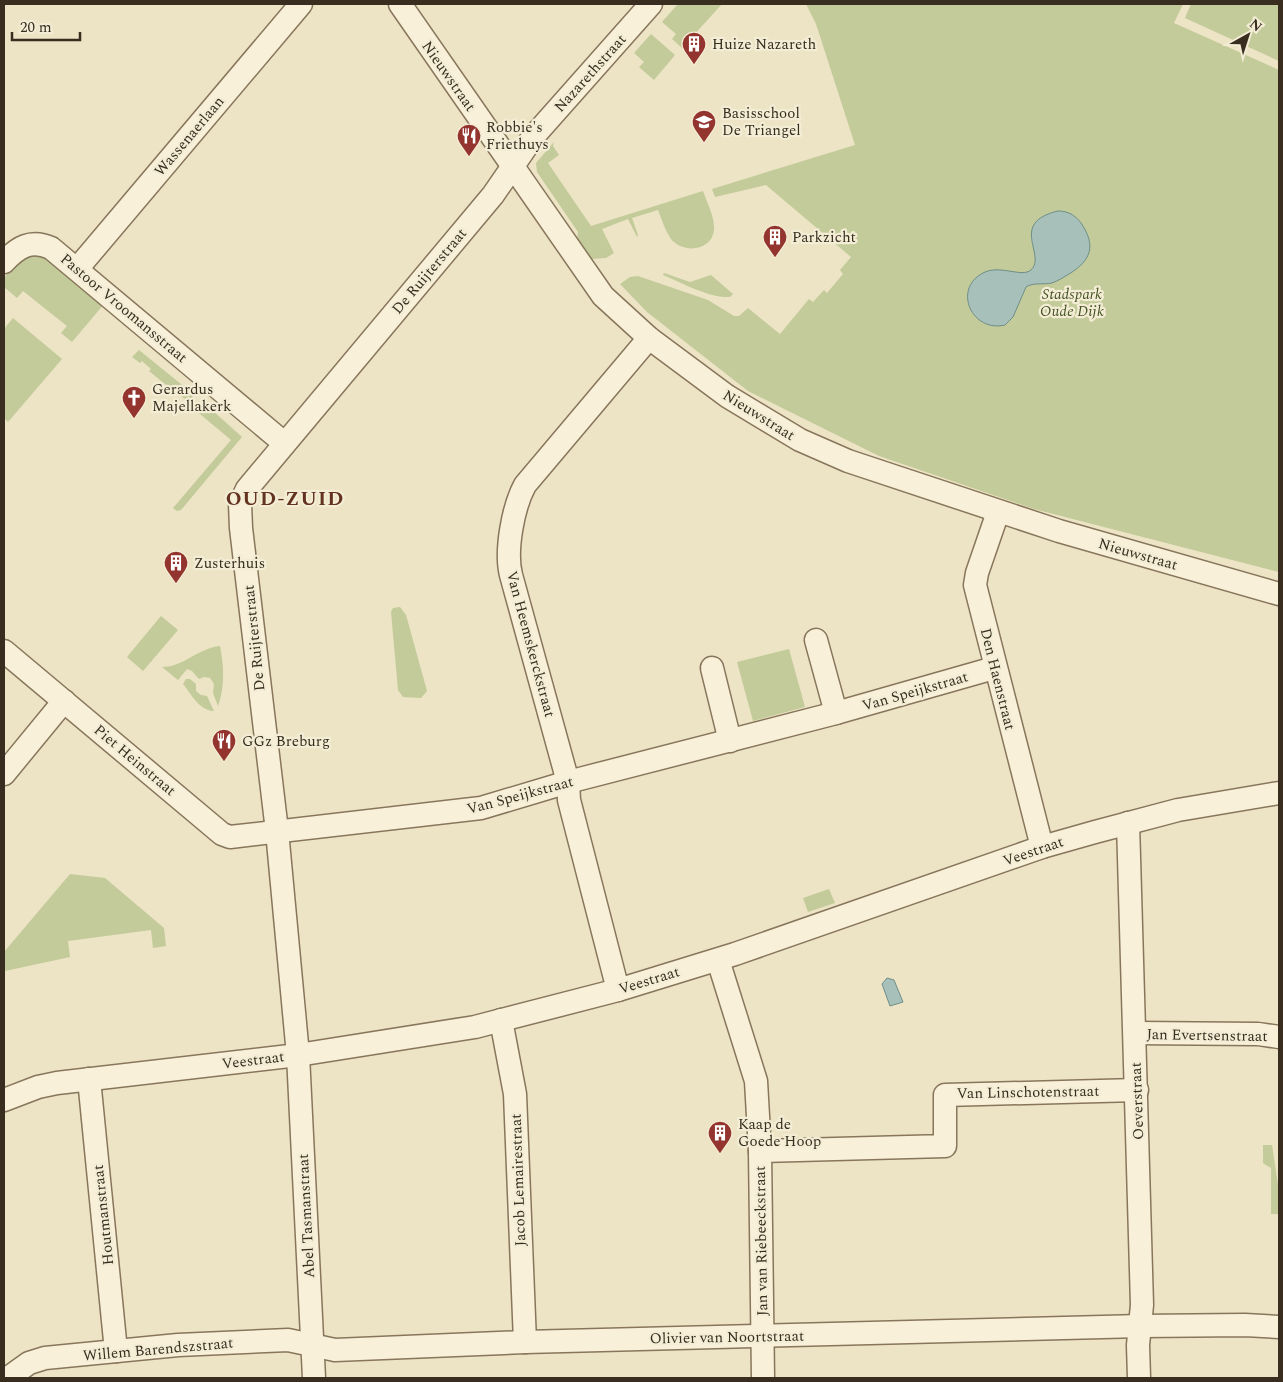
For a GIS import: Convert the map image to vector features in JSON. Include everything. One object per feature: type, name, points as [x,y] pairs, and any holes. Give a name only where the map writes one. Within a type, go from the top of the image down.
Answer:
[{"type":"street","name":"Wassenaerlaan","points":[[77,269],[301,4]]},
{"type":"street","name":"Nieuwstraat","points":[[400,4],[591,282],[608,301],[649,338],[726,396],[800,440],[848,461],[998,512],[1279,594]]},
{"type":"street","name":"Nazarethstraat","points":[[512,167],[533,138],[651,4]]},
{"type":"street","name":"De Ruijterstraat","points":[[298,1054],[277,831],[240,511],[241,499],[284,443],[493,195],[512,167]]},
{"type":"street","name":"Pastoor Vroomansstraat","points":[[4,262],[26,244],[39,243],[58,253],[284,443]]},
{"type":"street","name":"Van Heemskerckstraat","points":[[618,990],[570,800],[568,782],[508,560],[509,547],[521,495],[526,485],[649,338]]},
{"type":"street","name":"Den Haenstraat","points":[[998,512],[977,573],[975,585],[994,668],[1042,847]]},
{"type":"street","points":[[816,640],[836,713]]},
{"type":"street","name":"Piet Heinstraat","points":[[4,651],[226,836],[277,831]]},
{"type":"street","points":[[712,668],[730,741]]},
{"type":"street","name":"Van Speijkstraat","points":[[277,831],[481,808],[568,782],[836,713],[994,668]]},
{"type":"street","points":[[4,774],[64,701]]},
{"type":"street","name":"Veestraat","points":[[4,1100],[38,1087],[423,1036],[501,1020],[618,990],[718,960],[843,918],[1042,847],[1178,810],[1279,793]]},
{"type":"street","name":"Oeverstraat","points":[[1128,823],[1142,1305],[1138,1345],[1139,1378]]},
{"type":"street","name":"Jan van Riebeeckstraat","points":[[718,960],[755,1072],[760,1151],[763,1378]]},
{"type":"street","name":"Jacob Lemairestraat","points":[[501,1020],[515,1094],[525,1342]]},
{"type":"street","name":"Jan Evertsenstraat","points":[[1135,1033],[1258,1034],[1279,1037]]},
{"type":"street","name":"Abel Tasmanstraat","points":[[298,1054],[314,1378]]},
{"type":"street","name":"Houtmanstraat","points":[[89,1079],[116,1351]]},
{"type":"street","name":"Van Linschotenstraat","points":[[760,1151],[945,1146],[945,1095],[1137,1090]]},
{"type":"street","name":"Olivier van Noortstraat","points":[[313,1346],[335,1350],[525,1342],[1141,1326],[1245,1325],[1279,1327]]},
{"type":"street","name":"Willem Barendszstraat","points":[[8,1378],[34,1361],[116,1351],[288,1340],[313,1346]]},
{"type":"green space","points":[[678,4],[722,4],[682,48],[672,39],[676,34],[662,22]]},
{"type":"green space","name":"Stadspark Oude Dijk","points":[[806,4],[1183,4],[1174,23],[1279,70],[1279,572],[1034,509],[879,456],[748,391],[647,312],[620,284],[630,277],[638,276],[708,300],[734,316],[739,316],[748,308],[780,334],[809,299],[813,302],[824,290],[827,293],[843,274],[840,270],[851,257],[766,185],[715,197],[712,189],[855,145],[816,24]]},
{"type":"green space","points":[[1191,4],[1279,4],[1279,61],[1185,18]]},
{"type":"green space","points":[[651,34],[675,55],[654,80],[639,67],[644,62],[634,53]]},
{"type":"green space","points":[[554,142],[553,146],[559,155],[548,163],[591,226],[703,191],[713,220],[714,230],[712,237],[703,246],[696,248],[682,247],[676,244],[669,236],[658,210],[632,218],[637,237],[628,219],[602,229],[614,253],[606,258],[592,259],[577,240],[578,232],[537,172],[536,163]]},
{"type":"green space","points":[[32,255],[49,259],[104,304],[72,342],[61,333],[67,326],[23,291],[17,298],[4,287],[4,278],[10,270],[20,261]]},
{"type":"green space","points":[[664,273],[690,282],[711,275],[733,294],[730,297],[722,297],[704,293],[663,275]]},
{"type":"green space","points":[[13,318],[62,359],[8,422],[4,418],[4,329]]},
{"type":"green space","points":[[139,350],[192,393],[193,396],[188,403],[173,387],[171,389],[149,371],[151,369],[142,361],[140,363],[132,357]]},
{"type":"green space","points":[[203,402],[242,437],[181,510],[177,511],[173,508],[231,440],[194,409]]},
{"type":"green space","points":[[400,607],[406,615],[427,691],[421,698],[403,697],[398,690],[391,612],[393,608]]},
{"type":"green space","points":[[161,616],[178,630],[143,671],[127,657]]},
{"type":"green space","points":[[220,646],[223,676],[218,706],[213,693],[214,684],[210,678],[204,677],[199,679],[192,671],[187,669],[178,680],[162,667],[177,664],[212,647]]},
{"type":"green space","points":[[789,649],[805,707],[753,721],[737,662]]},
{"type":"green space","points":[[186,679],[190,679],[196,684],[196,691],[201,695],[207,696],[214,711],[208,710],[199,704],[183,684]]},
{"type":"green space","points":[[70,874],[105,878],[164,928],[166,946],[153,948],[151,930],[68,941],[70,957],[5,971],[4,952]]},
{"type":"green space","points":[[829,889],[835,903],[808,912],[803,898]]},
{"type":"green space","points":[[1263,1145],[1272,1145],[1279,1191],[1279,1214],[1271,1214],[1271,1168],[1263,1163]]},
{"type":"water","points":[[1058,211],[1071,214],[1081,223],[1086,231],[1090,245],[1087,258],[1077,269],[1052,283],[1026,287],[1013,317],[1005,325],[993,326],[983,322],[975,316],[970,308],[968,299],[969,289],[974,280],[989,271],[1003,270],[1022,273],[1031,270],[1035,264],[1032,231],[1035,223],[1043,216]]},
{"type":"water","points":[[887,978],[894,980],[903,1002],[890,1006],[882,984]]},
{"type":"place","name":"Huize Nazareth","points":[[694,65]]},
{"type":"place","name":"Basisschool De Triangel","points":[[704,143]]},
{"type":"place","name":"Robbie's Friethuys","points":[[469,157]]},
{"type":"place","name":"Parkzicht","points":[[775,258]]},
{"type":"place","name":"Gerardus Majellakerk","points":[[134,419]]},
{"type":"place","name":"Zusterhuis","points":[[176,584]]},
{"type":"place","name":"GGz Breburg","points":[[224,762]]},
{"type":"place","name":"Kaap de Goede Hoop","points":[[720,1154]]},
{"type":"district","name":"OUD-ZUID","points":[[285,498]]}]
